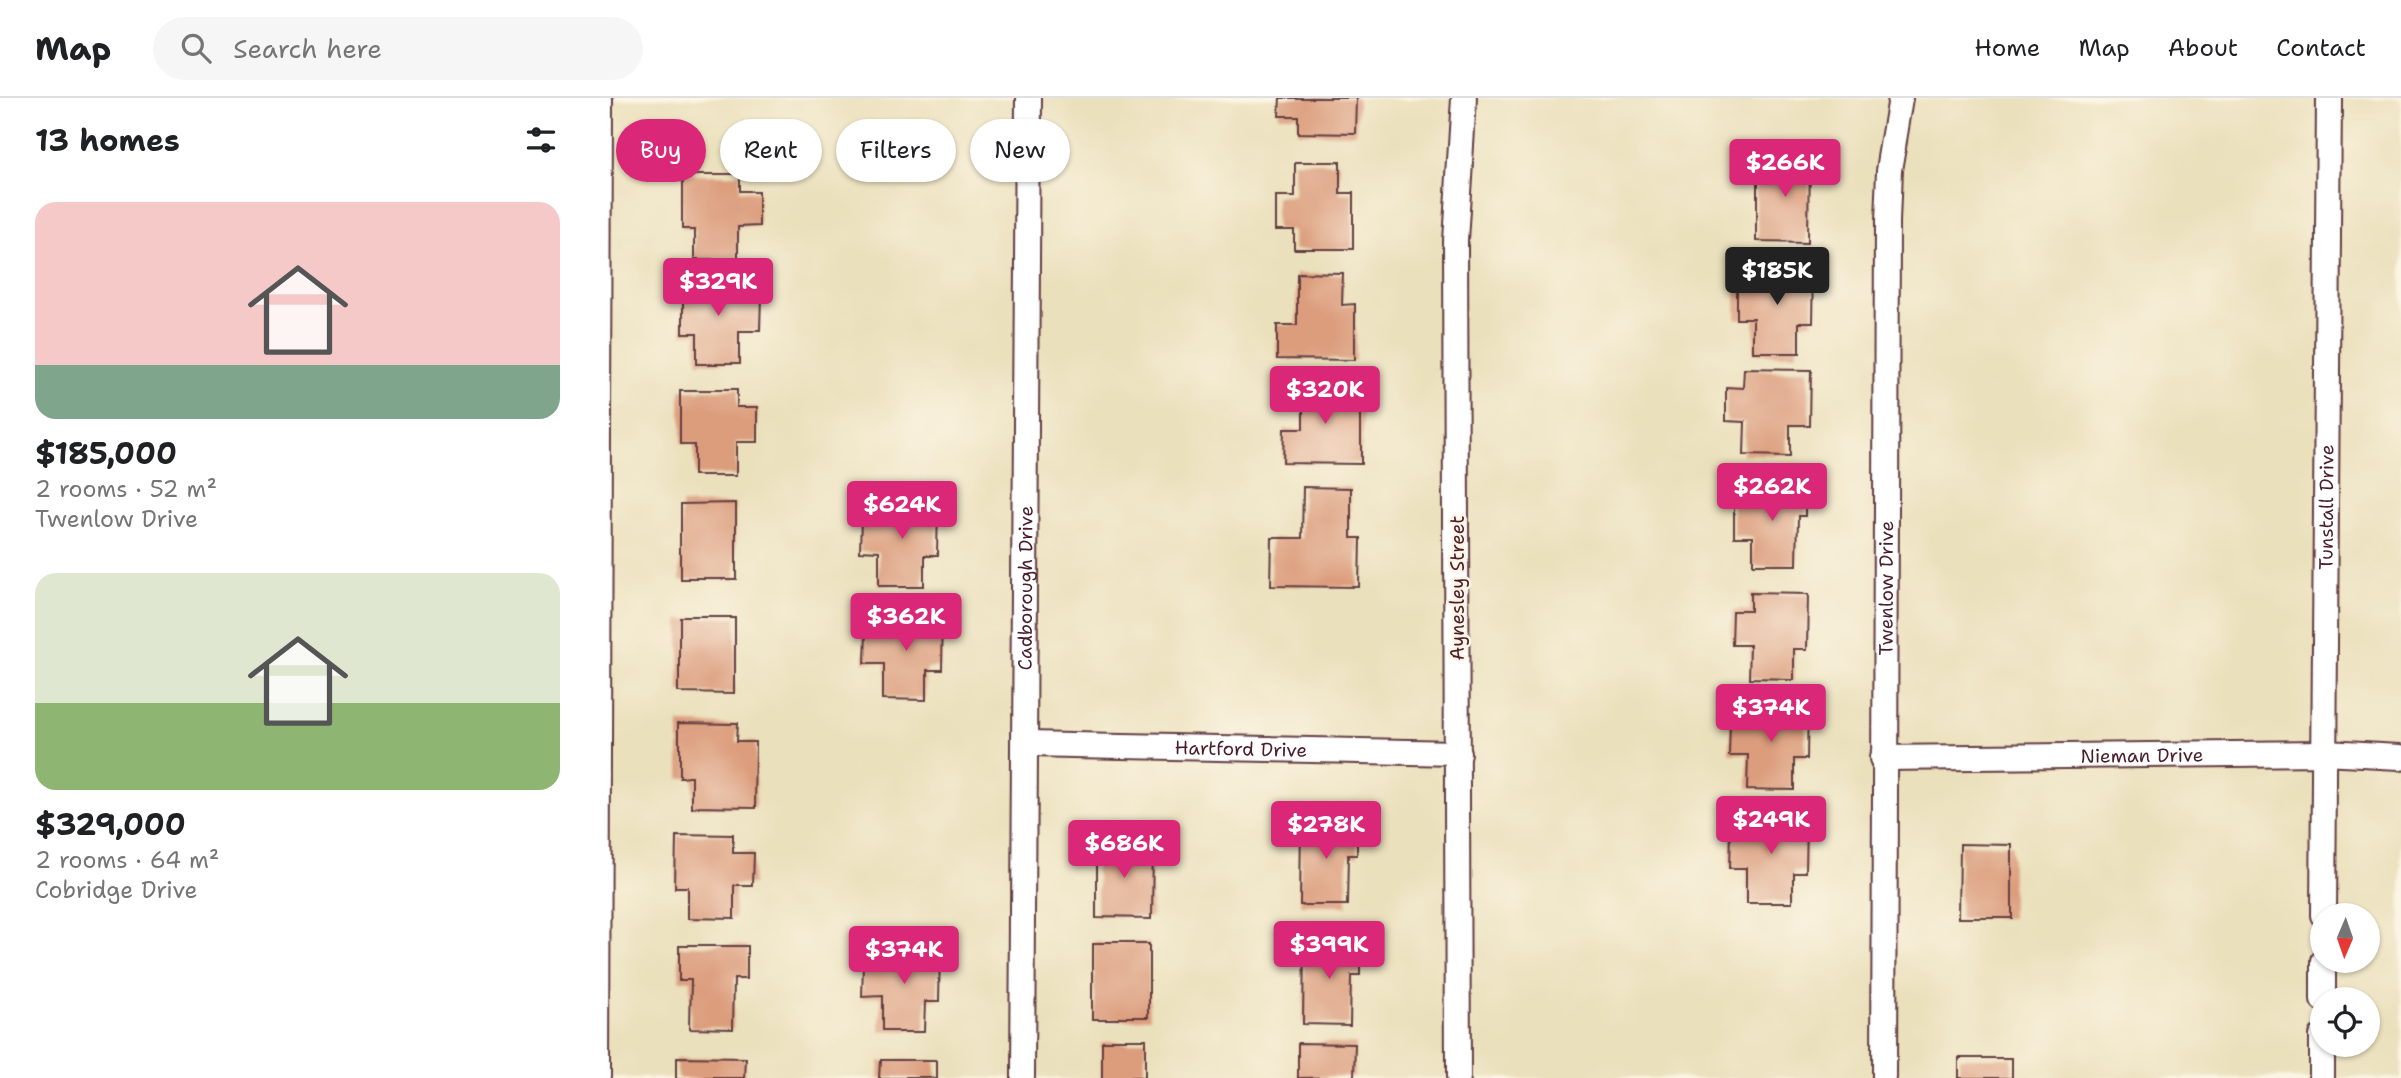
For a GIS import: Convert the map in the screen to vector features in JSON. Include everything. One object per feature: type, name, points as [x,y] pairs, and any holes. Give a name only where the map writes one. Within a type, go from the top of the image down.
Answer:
[{"type":"street","points":[[597,1078],[600,98]]},
{"type":"street","name":"Cadborough Drive","points":[[1021,1078],[1026,744],[1028,98]]},
{"type":"street","name":"Aynesley Street","points":[[1458,1078],[1455,240],[1464,98]]},
{"type":"street","name":"Twenlow Drive","points":[[1884,1078],[1883,758],[1887,222],[1889,170],[1901,98]]},
{"type":"street","name":"Tunstall Drive","points":[[2323,903],[2329,98]]},
{"type":"street","name":"Hartford Drive","points":[[1026,744],[1458,753]]},
{"type":"street","name":"Nieman Drive","points":[[1883,758],[2325,753],[2401,757]]},
{"type":"street","points":[[2322,1057],[2322,1078]]},
{"type":"building","points":[[1280,98],[1357,98],[1356,134],[1298,133],[1298,116],[1279,116]]},
{"type":"building","points":[[1773,149],[1809,149],[1808,242],[1757,241],[1757,178],[1773,178]]},
{"type":"building","points":[[1295,162],[1340,162],[1340,193],[1353,193],[1353,249],[1294,249],[1294,230],[1276,230],[1276,196],[1295,196]]},
{"type":"building","points":[[706,174],[720,174],[720,182],[739,182],[739,191],[759,191],[759,226],[738,227],[738,259],[695,259],[695,229],[682,229],[682,182],[706,182]]},
{"type":"building","points":[[1755,267],[1814,268],[1813,323],[1799,323],[1799,353],[1754,353],[1754,319],[1736,319],[1736,285],[1755,285]]},
{"type":"building","points":[[1297,273],[1343,274],[1342,305],[1355,304],[1355,360],[1277,359],[1277,325],[1297,325]]},
{"type":"building","points":[[683,278],[740,278],[740,295],[761,295],[760,331],[739,331],[739,364],[696,364],[696,334],[683,334]]},
{"type":"building","points":[[1745,369],[1810,370],[1809,425],[1789,425],[1789,456],[1744,455],[1745,422],[1726,421],[1726,387],[1744,388]]},
{"type":"building","points":[[1303,377],[1348,378],[1348,409],[1361,409],[1361,464],[1283,463],[1284,429],[1303,429]]},
{"type":"building","points":[[680,390],[737,390],[737,407],[758,407],[758,442],[737,442],[737,475],[694,475],[694,445],[680,445]]},
{"type":"building","points":[[1753,485],[1806,485],[1806,516],[1798,516],[1797,565],[1753,565],[1753,537],[1734,537],[1734,503],[1753,503]]},
{"type":"building","points":[[1303,487],[1351,488],[1351,538],[1360,538],[1359,587],[1271,586],[1272,538],[1302,538]]},
{"type":"building","points":[[880,501],[938,502],[937,556],[924,556],[924,586],[879,586],[879,552],[860,551],[861,519],[880,520]]},
{"type":"building","points":[[736,503],[736,579],[680,579],[680,504]]},
{"type":"building","points":[[1750,593],[1809,594],[1808,649],[1795,649],[1795,680],[1749,679],[1750,645],[1731,645],[1732,611],[1750,611]]},
{"type":"building","points":[[884,614],[942,615],[941,669],[927,669],[927,699],[883,698],[883,664],[864,664],[865,633],[884,632]]},
{"type":"building","points":[[679,617],[735,617],[735,693],[679,692]]},
{"type":"building","points":[[1748,704],[1807,704],[1806,759],[1793,759],[1793,790],[1747,789],[1748,755],[1729,755],[1730,721],[1748,721]]},
{"type":"building","points":[[679,723],[737,724],[736,742],[756,742],[755,808],[692,807],[692,777],[679,777]]},
{"type":"building","points":[[1748,816],[1807,817],[1806,872],[1793,872],[1793,902],[1747,902],[1747,868],[1729,868],[1730,834],[1748,834]]},
{"type":"building","points":[[1301,821],[1357,822],[1357,855],[1348,855],[1347,905],[1300,905]]},
{"type":"building","points":[[676,834],[733,835],[733,853],[753,853],[752,885],[734,885],[734,919],[689,918],[689,888],[675,888]]},
{"type":"building","points":[[1096,842],[1153,842],[1152,918],[1096,917]]},
{"type":"building","points":[[1960,844],[2012,845],[2012,918],[1959,918]]},
{"type":"building","points":[[1304,941],[1360,942],[1360,975],[1351,975],[1350,1025],[1303,1024]]},
{"type":"building","points":[[1093,943],[1149,943],[1149,1018],[1093,1018]]},
{"type":"building","points":[[679,946],[747,946],[747,978],[734,978],[733,1029],[690,1028],[691,980],[679,980]]},
{"type":"building","points":[[882,947],[940,947],[939,1001],[926,1001],[925,1031],[881,1031],[881,996],[862,997],[863,965],[882,965]]},
{"type":"building","points":[[1102,1040],[1146,1040],[1146,1078],[1102,1078]]},
{"type":"building","points":[[1298,1043],[1355,1044],[1354,1077],[1298,1078]]},
{"type":"building","points":[[677,1057],[746,1058],[745,1078],[677,1078]]},
{"type":"building","points":[[1959,1058],[2012,1058],[2012,1078],[1959,1078]]},
{"type":"building","points":[[880,1060],[937,1060],[937,1078],[879,1078]]}]
